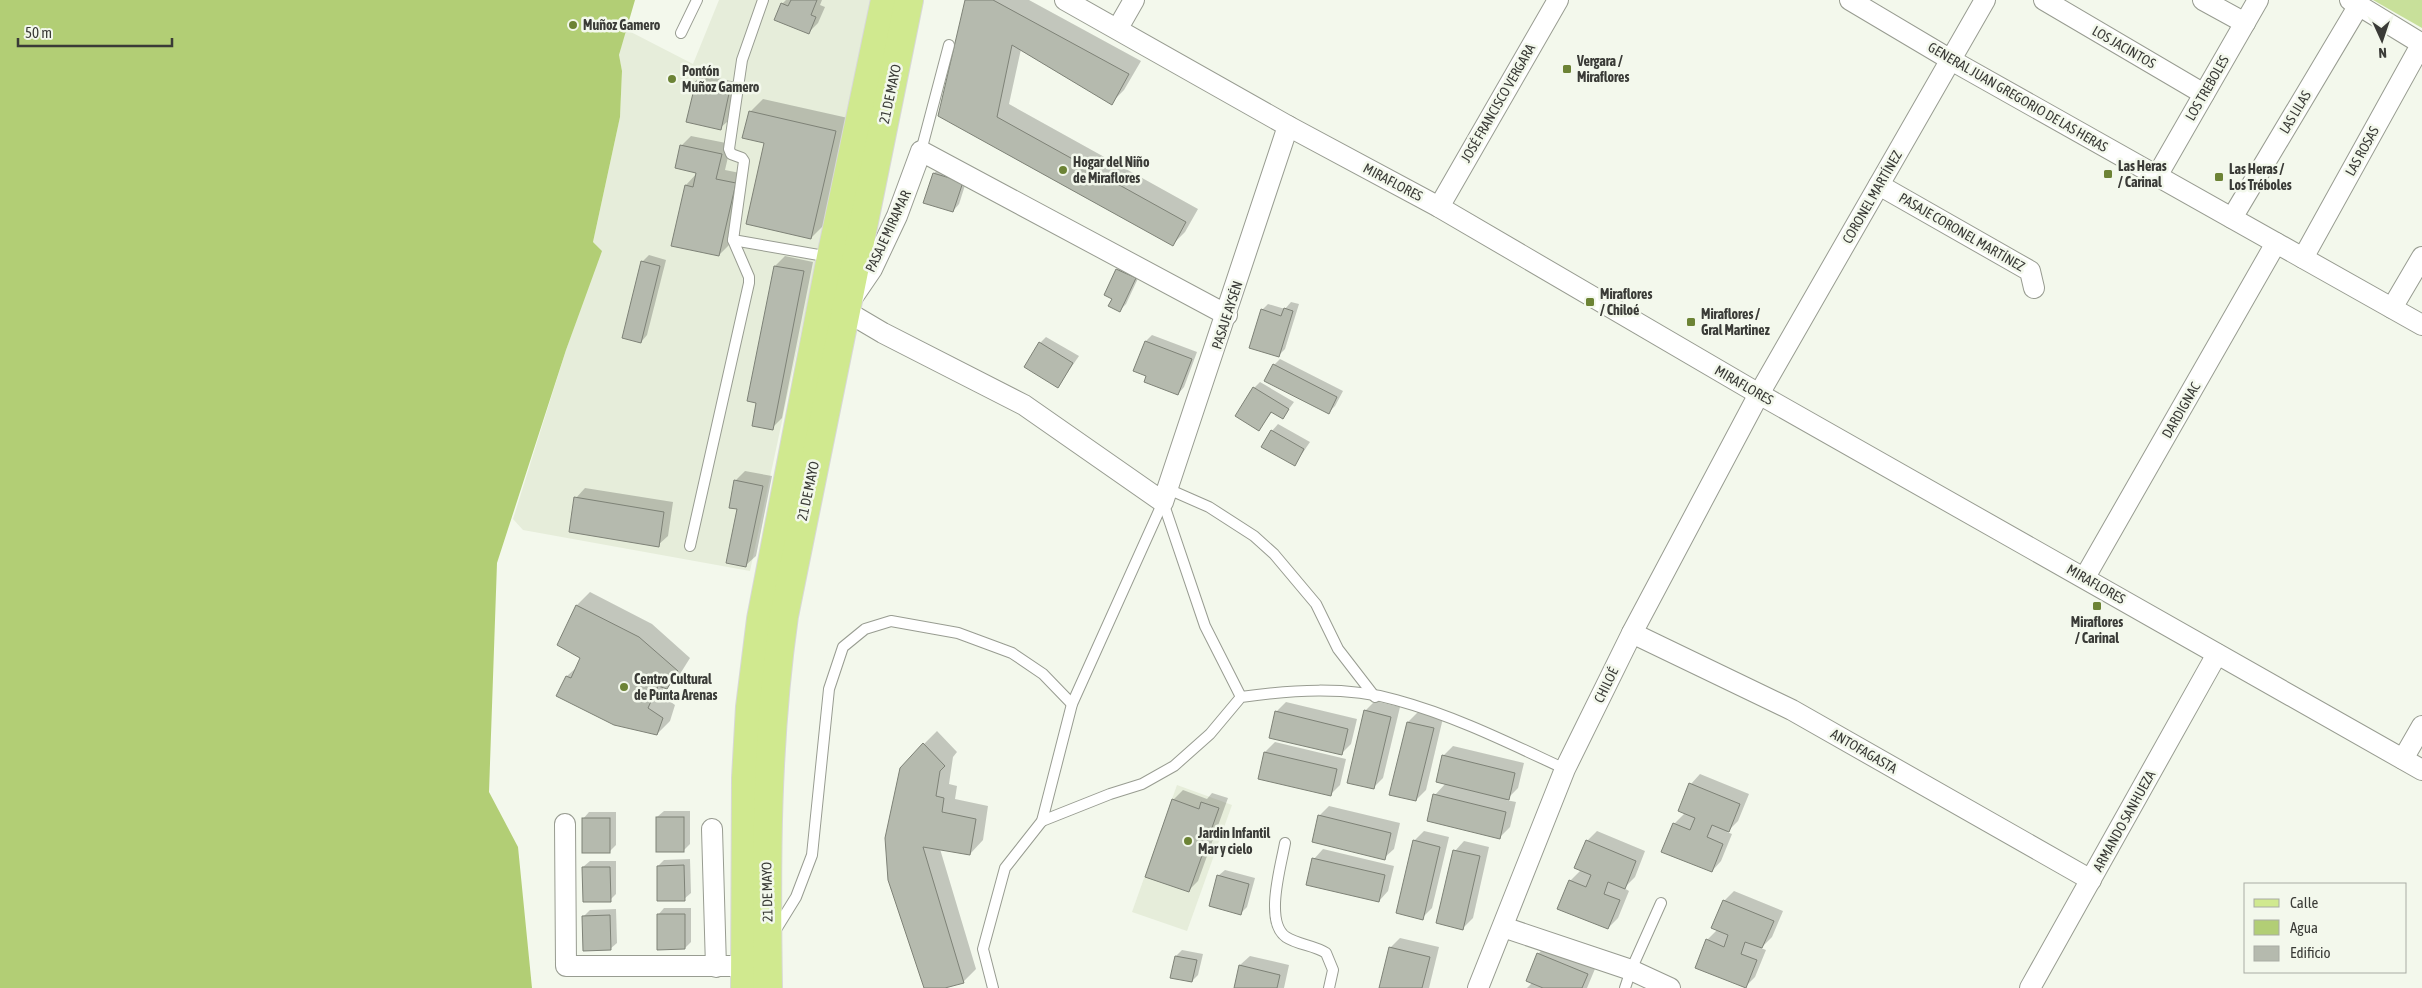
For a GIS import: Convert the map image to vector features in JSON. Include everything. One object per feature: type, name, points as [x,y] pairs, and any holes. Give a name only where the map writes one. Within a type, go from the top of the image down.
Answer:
[{"type":"main road","name":"21 DE MAYO","points":[[745,977],[746,778],[754,674],[771,564],[831,257],[885,0]]},
{"type":"main road","name":"21 DE MAYO","points":[[768,988],[768,776],[777,663],[793,563],[909,0]]},
{"type":"street","name":"MIRAFLORES","points":[[1065,0],[1118,28],[1288,126],[1439,207],[1759,394],[2085,577],[2422,770]]},
{"type":"street","points":[[1118,28],[1134,0]]},
{"type":"street","name":"JOSÉ FRANCISCO VERGARA","points":[[1439,207],[1558,0]]},
{"type":"street","name":"GENERAL JUAN GREGORIO DE LAS HERAS","points":[[1850,0],[1951,60],[2422,325]]},
{"type":"street","name":"CORONEL MARTÍNEZ","points":[[1759,394],[1985,0]]},
{"type":"street","name":"LOS JACINTOS","points":[[2044,0],[2204,94]]},
{"type":"street","points":[[2203,0],[2245,23]]},
{"type":"street","name":"LOS TREBOLES","points":[[2157,176],[2258,0]]},
{"type":"street","points":[[2354,3],[2422,44]]},
{"type":"street","name":"LAS LILAS","points":[[2232,218],[2354,3]]},
{"type":"street","name":"LAS ROSAS","points":[[2303,258],[2422,44]]},
{"type":"street","name":"PASAJE AYSÉN","points":[[1166,496],[1288,126]]},
{"type":"street","name":"PASAJE MIRAMAR","points":[[844,310],[872,269],[897,216],[921,151]]},
{"type":"street","points":[[921,151],[1227,315]]},
{"type":"street","name":"PASAJE CORONEL MARTÍNEZ","points":[[1879,185],[2030,271],[2034,288]]},
{"type":"street","name":"DARDIGNAC","points":[[2085,577],[2276,243]]},
{"type":"street","points":[[2392,308],[2422,257]]},
{"type":"street","points":[[844,310],[884,333],[1024,405],[1166,496]]},
{"type":"street","name":"CHILOÉ","points":[[1478,988],[1565,769],[1632,633],[1759,394]]},
{"type":"street","name":"ANTOFAGASTA","points":[[1632,633],[1792,710],[2091,880]]},
{"type":"street","name":"ARMANDO SANHUEZA","points":[[2030,988],[2217,654]]},
{"type":"street","points":[[2403,759],[2422,726]]},
{"type":"street","points":[[565,824],[566,966],[716,967],[745,977]]},
{"type":"street","points":[[712,829],[716,967]]},
{"type":"street","points":[[1503,927],[1628,979],[1670,988]]},
{"type":"lane","points":[[682,33],[697,0]]},
{"type":"lane","points":[[690,546],[749,283],[733,240],[744,161],[742,158],[731,154],[730,149],[742,60],[763,0]]},
{"type":"lane","points":[[921,151],[949,45]]},
{"type":"lane","points":[[733,240],[831,257]]},
{"type":"lane","points":[[1166,496],[1209,507],[1239,526],[1274,554],[1316,604],[1338,649],[1375,696]]},
{"type":"lane","points":[[1166,496],[1205,626],[1241,697]]},
{"type":"lane","points":[[993,988],[983,949],[1005,868],[1042,821],[1072,704],[1166,496]]},
{"type":"lane","points":[[768,943],[796,897],[812,855],[829,689],[844,648],[865,629],[891,621],[958,633],[1012,653],[1043,674],[1072,704]]},
{"type":"lane","points":[[1042,821],[1110,794],[1142,784],[1174,766],[1210,734],[1241,697],[1279,692],[1336,691],[1394,699],[1467,723],[1565,769]]},
{"type":"lane","points":[[1285,844],[1274,910],[1276,925],[1285,936],[1326,954],[1333,970],[1329,988]]},
{"type":"lane","points":[[1628,979],[1661,903]]},
{"type":"shaded area","points":[[719,0],[872,0],[750,571],[523,530],[513,519],[566,350],[601,251],[593,242],[620,117],[622,71],[619,56],[625,29],[693,64]]},
{"type":"shaded area","points":[[2373,0],[2422,0],[2422,28]]},
{"type":"shaded area","name":"Jardin Infantil Mar y cielo","points":[[1177,785],[1232,805],[1187,931],[1132,912]]},
{"type":"water","points":[[0,0],[635,0],[619,55],[622,71],[620,117],[593,242],[602,251],[566,350],[497,563],[489,792],[518,847],[532,988],[0,988]]},
{"type":"building","points":[[791,0],[817,0],[811,15],[816,17],[809,34],[774,20],[781,3],[788,6]]},
{"type":"building","name":"Hogar del Niño de Miraflores","points":[[965,0],[993,0],[1129,74],[1112,105],[1012,45],[997,117],[1186,222],[1173,246],[938,116]]},
{"type":"building","points":[[696,81],[730,89],[721,130],[686,122]]},
{"type":"building","points":[[749,111],[836,131],[811,239],[746,224],[764,143],[742,138]]},
{"type":"building","points":[[680,145],[722,154],[716,179],[736,183],[719,256],[671,246],[685,185],[693,187],[696,173],[675,168]]},
{"type":"building","points":[[933,173],[963,182],[953,212],[923,203]]},
{"type":"building","points":[[641,261],[660,266],[641,343],[622,338]]},
{"type":"building","points":[[774,266],[804,271],[773,430],[752,426],[756,403],[747,401]]},
{"type":"building","points":[[1116,269],[1136,278],[1120,312],[1108,306],[1112,299],[1104,295]]},
{"type":"building","points":[[1284,308],[1293,311],[1279,357],[1249,348],[1261,309],[1281,316]]},
{"type":"building","points":[[1145,341],[1192,359],[1178,395],[1144,382],[1146,376],[1133,371]]},
{"type":"building","points":[[1039,342],[1073,363],[1058,388],[1024,367]]},
{"type":"building","points":[[1273,364],[1337,397],[1329,414],[1264,381]]},
{"type":"building","points":[[1253,387],[1289,409],[1283,419],[1271,412],[1259,431],[1235,416]]},
{"type":"building","points":[[1271,430],[1304,449],[1295,466],[1261,447]]},
{"type":"building","points":[[734,480],[763,486],[746,567],[726,563],[737,509],[729,508]]},
{"type":"building","points":[[574,497],[664,512],[659,547],[569,532]]},
{"type":"building","points":[[576,605],[639,637],[678,671],[667,689],[658,686],[648,708],[663,718],[657,735],[614,725],[556,696],[566,676],[571,678],[580,658],[557,645]]},
{"type":"building","points":[[1364,710],[1391,717],[1374,789],[1347,783]]},
{"type":"building","points":[[1275,711],[1348,729],[1342,755],[1269,738]]},
{"type":"building","points":[[1407,722],[1434,728],[1416,801],[1389,795]]},
{"type":"building","points":[[923,743],[945,766],[940,771],[936,796],[944,798],[942,812],[976,819],[970,855],[923,847],[964,983],[945,988],[924,988],[888,880],[885,838],[900,768]]},
{"type":"building","points":[[1264,752],[1337,769],[1331,796],[1258,779]]},
{"type":"building","points":[[1442,755],[1515,773],[1509,800],[1436,782]]},
{"type":"building","points":[[1689,783],[1740,804],[1729,832],[1712,825],[1707,837],[1723,844],[1712,872],[1661,852],[1673,823],[1690,830],[1695,818],[1678,811]]},
{"type":"building","points":[[1433,794],[1506,812],[1500,839],[1427,821]]},
{"type":"building","points":[[1172,799],[1199,809],[1201,802],[1219,808],[1189,892],[1145,877]]},
{"type":"building","points":[[1318,815],[1391,833],[1385,860],[1312,842]]},
{"type":"building","points":[[656,817],[684,817],[684,852],[656,852]]},
{"type":"building","points":[[582,818],[610,818],[610,853],[582,853]]},
{"type":"building","points":[[1413,840],[1440,847],[1423,920],[1396,913]]},
{"type":"building","points":[[1586,840],[1636,861],[1625,889],[1608,882],[1604,894],[1620,900],[1608,929],[1557,909],[1569,880],[1586,887],[1591,875],[1574,868]]},
{"type":"building","points":[[1453,850],[1480,856],[1463,930],[1436,923]]},
{"type":"building","points":[[1312,858],[1385,875],[1379,902],[1306,885]]},
{"type":"building","points":[[684,865],[685,901],[657,901],[657,866]]},
{"type":"building","points":[[582,867],[610,867],[611,902],[583,902]]},
{"type":"building","points":[[1217,875],[1249,884],[1241,915],[1209,906]]},
{"type":"building","points":[[1723,900],[1774,921],[1762,948],[1745,942],[1741,954],[1757,960],[1746,988],[1695,968],[1706,939],[1724,947],[1728,935],[1711,928]]},
{"type":"building","points":[[657,914],[685,914],[685,949],[657,950]]},
{"type":"building","points":[[610,915],[611,950],[583,951],[582,916]]},
{"type":"building","points":[[1389,947],[1430,957],[1422,988],[1379,988]]},
{"type":"building","points":[[1537,953],[1588,974],[1582,988],[1543,988],[1526,981]]},
{"type":"building","points":[[1175,956],[1197,960],[1192,982],[1170,978]]},
{"type":"building","points":[[1239,965],[1280,975],[1277,988],[1234,988]]},
{"type":"place","name":"Muñoz Gamero","points":[[573,25]]},
{"type":"place","name":"Vergara / Miraflores","points":[[1567,69]]},
{"type":"place","name":"Pontón Muñoz Gamero","points":[[672,79]]},
{"type":"place","name":"Hogar del Niño de Miraflores","points":[[1063,170]]},
{"type":"place","name":"Las Heras / Carinal","points":[[2108,174]]},
{"type":"place","name":"Las Heras / Los Tréboles","points":[[2219,177]]},
{"type":"place","name":"Miraflores / Chiloé","points":[[1590,302]]},
{"type":"place","name":"Miraflores / Gral Martinez","points":[[1691,322]]},
{"type":"place","name":"Miraflores / Carinal","points":[[2097,606]]},
{"type":"place","name":"Centro Cultural de Punta Arenas","points":[[624,687]]},
{"type":"place","name":"Jardin Infantil Mar y cielo","points":[[1188,841]]}]
